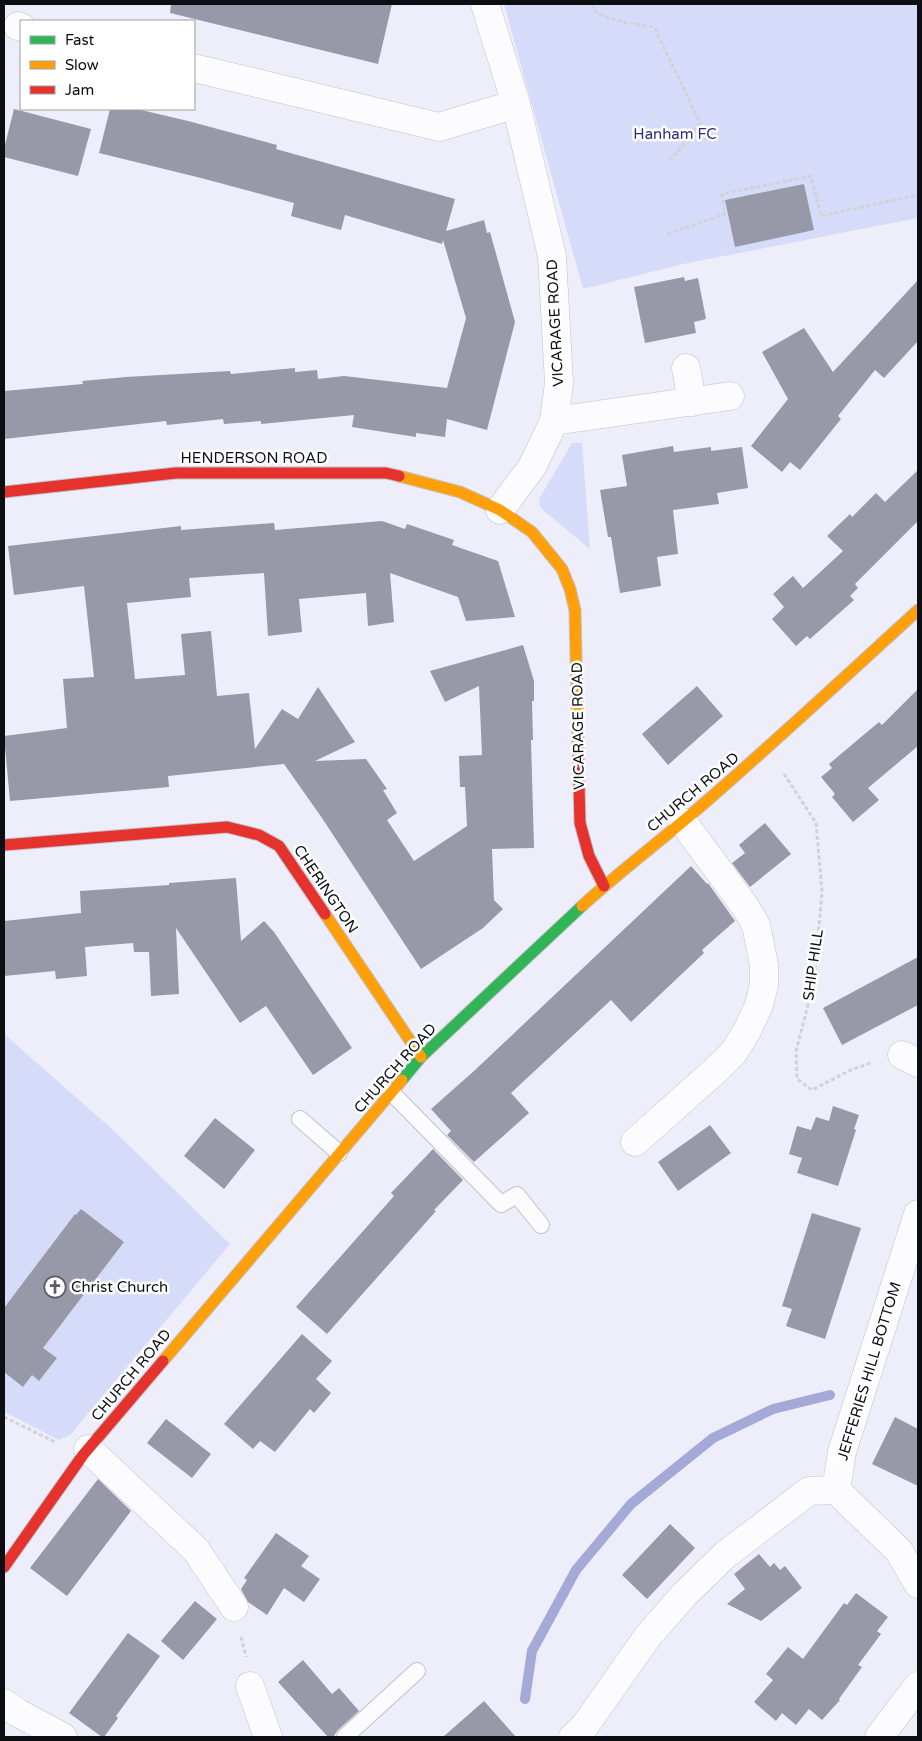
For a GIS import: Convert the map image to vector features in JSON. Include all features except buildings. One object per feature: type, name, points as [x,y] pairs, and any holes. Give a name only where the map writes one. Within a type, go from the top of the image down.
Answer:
[{"type":"street","name":"VICARAGE ROAD","points":[[485,4],[516,104],[552,256],[559,383],[554,421],[532,467],[500,510],[532,532],[562,570],[570,589],[575,610],[580,823],[589,856],[604,886]]},
{"type":"street","points":[[195,68],[438,127],[516,104]]},
{"type":"street","points":[[686,368],[692,402]]},
{"type":"street","points":[[554,421],[730,396]]},
{"type":"street","name":"HENDERSON ROAD","points":[[4,492],[176,473],[386,473],[460,492],[500,510]]},
{"type":"street","name":"CHURCH ROAD","points":[[4,1567],[86,1452],[421,1057],[604,886],[683,822],[767,749],[918,610]]},
{"type":"street","points":[[635,1142],[734,1052],[748,1029],[759,1005],[764,985],[764,965],[756,925],[746,908],[683,822]]},
{"type":"street","name":"CHERINGTON","points":[[4,846],[227,827],[258,835],[279,846],[421,1057]]},
{"type":"street","name":"JEFFERIES HILL BOTTOM","points":[[836,1490],[842,1452],[918,1214]]},
{"type":"street","points":[[86,1452],[196,1550],[234,1607]]},
{"type":"street","points":[[573,1737],[584,1727],[648,1636],[685,1594],[725,1555],[809,1491],[836,1490],[899,1551],[918,1584]]},
{"type":"street","points":[[250,1686],[268,1737]]},
{"type":"street","points":[[879,1737],[918,1686]]},
{"type":"street","points":[[4,1703],[18,1713],[63,1737]]},
{"type":"lane","points":[[391,1092],[501,1204],[518,1195],[541,1225]]},
{"type":"lane","points":[[300,1119],[339,1153]]},
{"type":"lane","points":[[344,1737],[416,1671]]},
{"type":"path","points":[[592,4],[597,14],[623,22],[654,27],[700,124],[671,160]]},
{"type":"path","points":[[667,234],[725,214],[722,194],[811,176],[821,216],[918,195]]},
{"type":"path","name":"SHIP HILL","points":[[767,749],[816,823],[822,892],[814,982],[796,1051],[797,1079],[812,1090],[851,1070],[893,1055],[910,1059]]},
{"type":"path","points":[[4,1417],[86,1452]]},
{"type":"path","points":[[234,1607],[250,1686]]},
{"type":"green space","name":"Hanham FC","points":[[504,4],[918,4],[918,218],[683,264],[583,289]]},
{"type":"green space","points":[[572,443],[582,443],[590,549],[540,507],[539,499]]},
{"type":"green space","points":[[4,1034],[113,1130],[230,1244],[70,1435],[59,1440],[4,1412]]},
{"type":"waterway","points":[[525,1699],[532,1651],[576,1570],[631,1504],[713,1438],[773,1409],[830,1395]]},
{"type":"traffic: fast","points":[[402,1080],[421,1057],[582,906]]},
{"type":"traffic: slow","points":[[399,476],[460,492],[500,510],[532,532],[562,569],[570,589],[575,610],[578,747]]},
{"type":"traffic: slow","points":[[582,906],[729,782],[918,610]]},
{"type":"traffic: slow","points":[[325,914],[421,1057]]},
{"type":"traffic: slow","points":[[163,1361],[402,1080]]},
{"type":"traffic: jam","points":[[4,492],[176,473],[386,473],[399,476]]},
{"type":"traffic: jam","points":[[578,747],[580,823],[589,856],[604,886]]},
{"type":"traffic: jam","points":[[4,845],[227,827],[259,835],[279,846],[325,914]]},
{"type":"traffic: jam","points":[[4,1567],[83,1455],[163,1361]]},
{"type":"place","name":"Christ Church","points":[[55,1287]]}]
